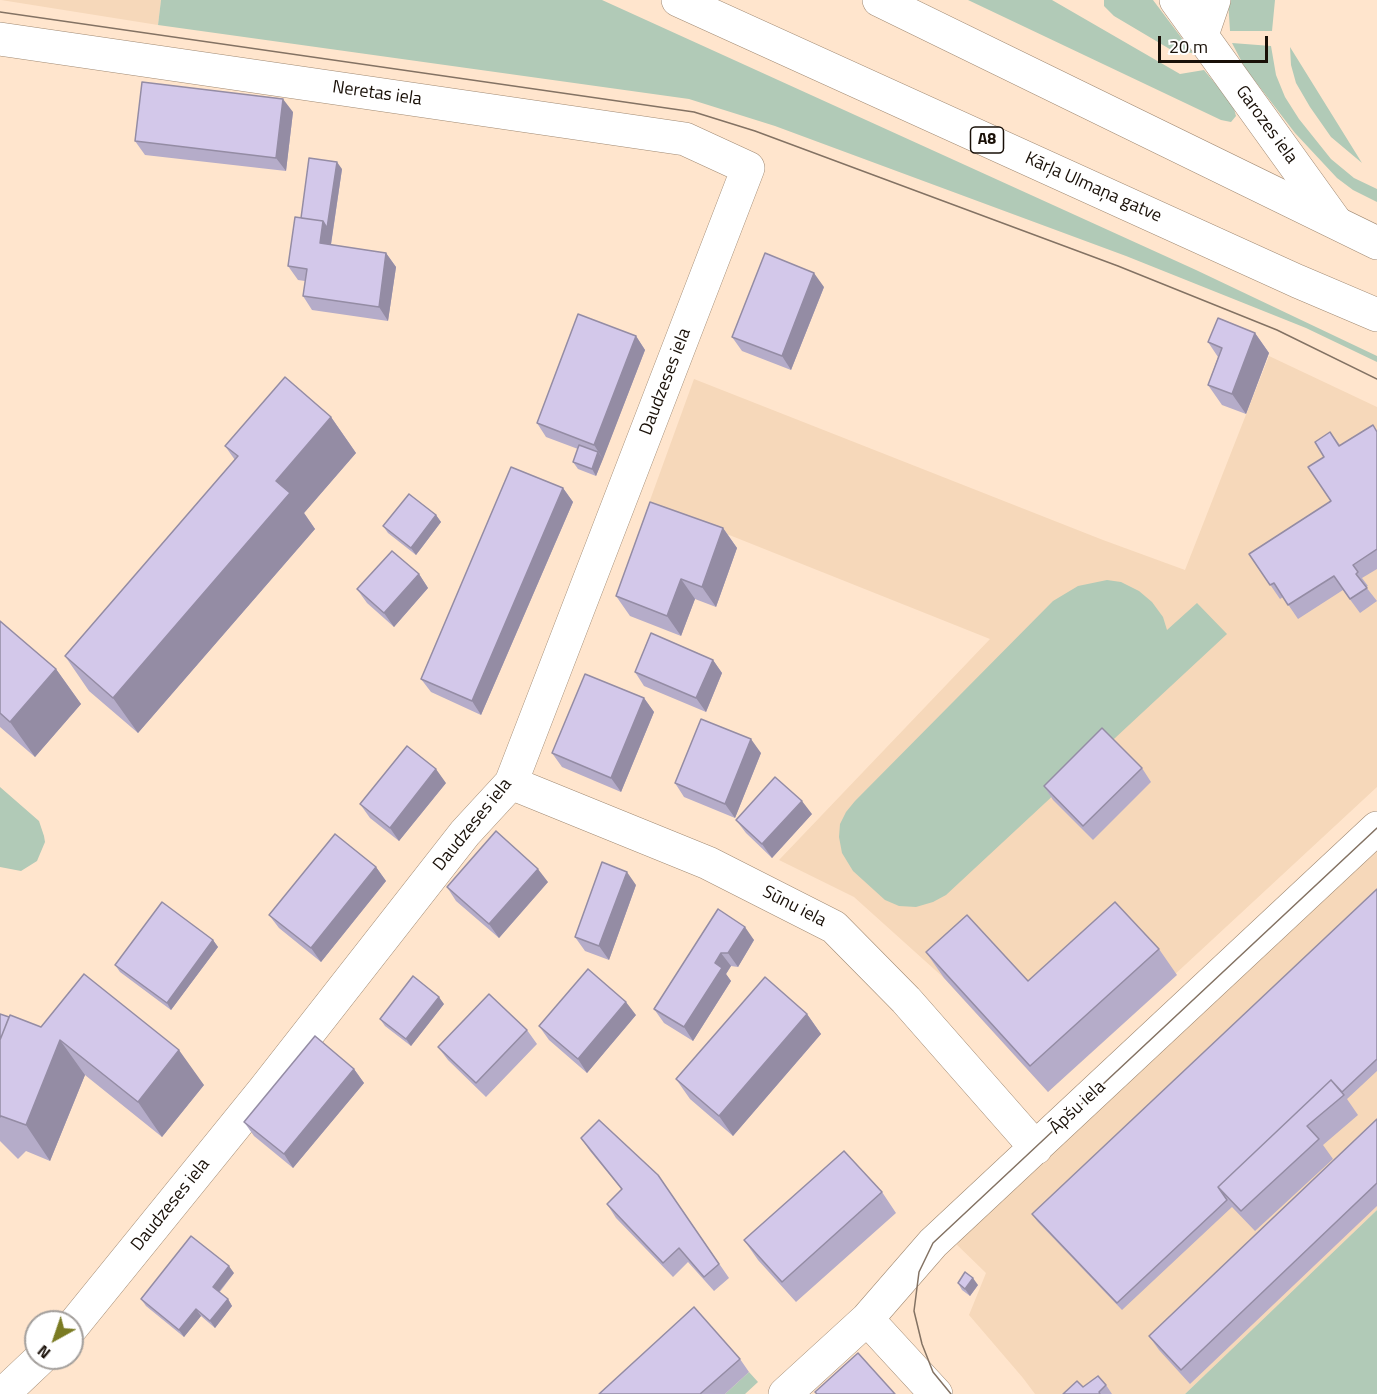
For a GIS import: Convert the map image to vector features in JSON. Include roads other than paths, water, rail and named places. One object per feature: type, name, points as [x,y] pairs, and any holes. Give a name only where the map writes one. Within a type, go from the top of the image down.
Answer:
[{"type":"main road","name":"Kārļa Ulmaņa gatve","points":[[678,0],[1286,276],[1377,315]]},
{"type":"main road","points":[[879,0],[1377,243]]},
{"type":"main road","name":"Garozes iela","points":[[1176,0],[1335,221]]},
{"type":"main road","points":[[1202,35],[1214,0]]},
{"type":"main road","name":"Neretas iela","points":[[0,39],[685,139],[748,168]]},
{"type":"main road","name":"Daudzeses iela","points":[[84,1312],[264,1090],[465,833],[511,783],[748,168]]},
{"type":"main road","name":"Sūnu iela","points":[[511,783],[708,863],[834,927],[906,1000],[1036,1148]]},
{"type":"main road","name":"Āpšu iela","points":[[785,1394],[867,1319],[933,1243],[1377,828]]},
{"type":"main road","points":[[867,1319],[936,1394]]},
{"type":"main road","points":[[3,1394],[28,1370]]},
{"type":"tram line","points":[[0,12],[694,112],[755,131],[1118,266],[1277,330],[1377,379]]},
{"type":"tram line","points":[[951,1394],[933,1372],[922,1344],[914,1311],[919,1272],[933,1243],[1377,828]]}]
